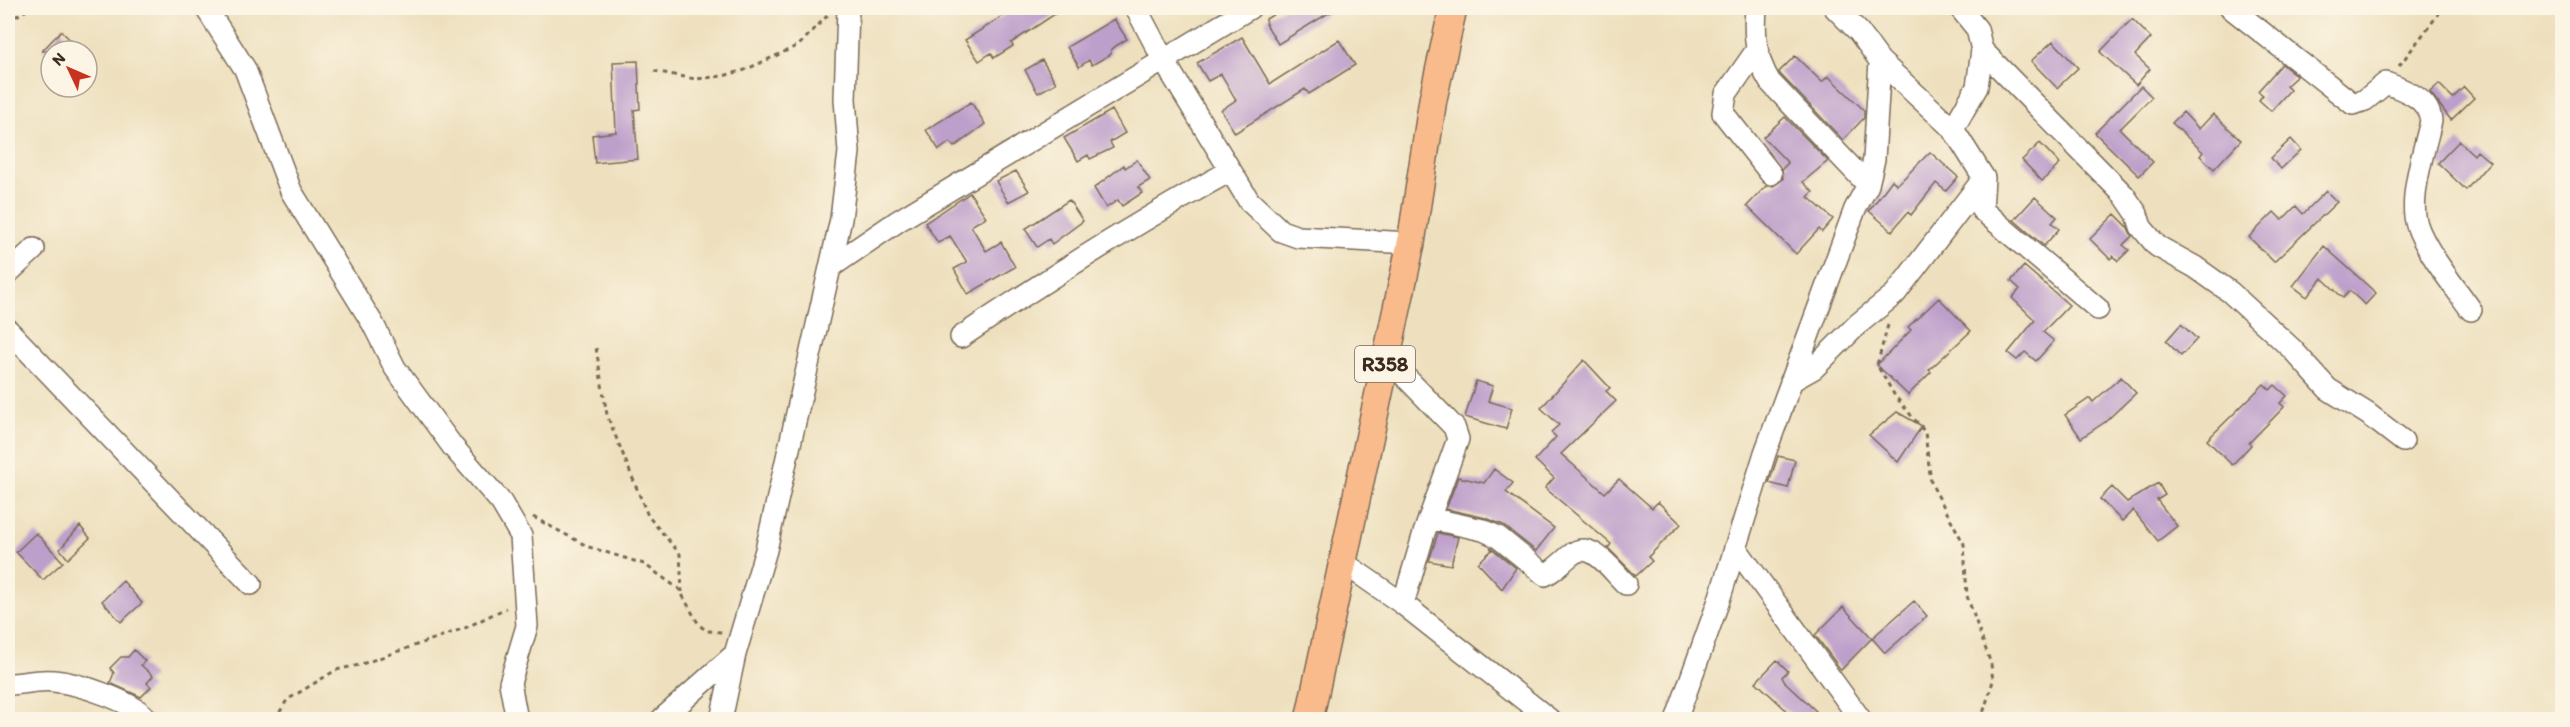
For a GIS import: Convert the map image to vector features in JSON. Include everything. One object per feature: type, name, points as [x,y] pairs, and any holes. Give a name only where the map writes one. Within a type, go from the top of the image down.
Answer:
[{"type":"main road","name":"R358","points":[[1309,720],[1341,561],[1411,243],[1433,99],[1453,8]]},
{"type":"street","points":[[206,8],[245,69],[291,191],[373,324],[394,368],[453,447],[501,502],[521,536],[527,626],[510,683],[517,720]]},
{"type":"street","points":[[1136,8],[1164,61],[1249,201],[1281,231],[1298,237],[1411,243]]},
{"type":"street","points":[[832,266],[907,215],[1251,8]]},
{"type":"street","points":[[1756,8],[1756,51],[1760,66],[1770,82],[1868,185]]},
{"type":"street","points":[[1835,8],[1859,32],[1880,61],[1953,129],[1984,178],[1982,210],[2098,309]]},
{"type":"street","points":[[2231,8],[2354,104],[2365,100],[2386,84],[2412,93],[2431,117],[2417,189],[2416,219],[2424,239],[2471,310]]},
{"type":"street","points":[[721,720],[735,654],[766,550],[842,219],[849,152],[841,9]]},
{"type":"street","points":[[1953,129],[1977,87],[1982,50],[1977,29],[1968,10]]},
{"type":"street","points":[[1982,50],[2124,195],[2137,214],[2141,227],[2157,246],[2195,267],[2230,292],[2292,349],[2328,389],[2403,441]]},
{"type":"street","points":[[1756,51],[1726,94],[1723,113],[1771,174]]},
{"type":"street","points":[[1676,720],[1791,381],[1855,209],[1868,185],[1874,159],[1880,61]]},
{"type":"street","points":[[961,337],[1068,266],[1230,171]]},
{"type":"street","points":[[1791,381],[1814,368],[1858,324],[1894,294],[1984,178]]},
{"type":"street","points":[[8,273],[34,249]]},
{"type":"street","points":[[8,330],[251,584]]},
{"type":"street","points":[[1387,358],[1454,427],[1458,439],[1429,518],[1403,604]]},
{"type":"street","points":[[1429,518],[1498,537],[1545,575],[1575,551],[1583,548],[1591,551],[1626,584]]},
{"type":"street","points":[[1735,547],[1861,720]]},
{"type":"street","points":[[1341,561],[1403,604],[1550,720]]},
{"type":"street","points":[[661,720],[735,654]]},
{"type":"street","points":[[8,684],[40,680],[79,686],[122,702],[148,720]]},
{"type":"path","points":[[8,21],[30,8]]},
{"type":"path","points":[[2386,84],[2443,8]]},
{"type":"path","points":[[654,71],[695,79],[723,76],[745,70],[799,45],[841,9]]},
{"type":"path","points":[[1894,294],[1877,365],[1895,396],[1925,432],[1931,483],[1964,544],[1967,596],[1991,663],[1993,681],[1981,720]]},
{"type":"path","points":[[596,348],[607,415],[648,516],[680,554],[682,594]]},
{"type":"path","points":[[501,502],[589,547],[644,564],[663,576],[682,594],[699,625],[707,631],[742,630]]},
{"type":"path","points":[[275,720],[287,700],[336,670],[359,665],[465,628],[526,597]]},
{"type":"building","points":[[1015,8],[1064,8],[1011,43],[1013,46],[994,58],[991,53],[979,61],[965,40]]},
{"type":"building","points":[[1284,8],[1337,8],[1278,44],[1266,24],[1266,19]]},
{"type":"building","points":[[1114,19],[1127,39],[1111,49],[1111,54],[1092,65],[1089,60],[1079,67],[1067,47]]},
{"type":"building","points":[[2132,19],[2151,38],[2135,55],[2150,69],[2136,85],[2100,52]]},
{"type":"building","points":[[61,31],[69,39],[53,39]]},
{"type":"building","points":[[1242,37],[1270,84],[1339,40],[1355,65],[1309,94],[1305,89],[1235,133],[1221,110],[1236,100],[1221,74],[1208,81],[1197,63]]},
{"type":"building","points":[[2053,41],[2078,68],[2057,88],[2031,61]]},
{"type":"building","points":[[1795,56],[1822,82],[1828,76],[1864,110],[1864,118],[1843,140],[1780,74],[1779,72]]},
{"type":"building","points":[[1042,60],[1056,83],[1038,93],[1025,70]]},
{"type":"building","points":[[638,61],[640,109],[634,110],[638,159],[595,163],[592,135],[616,132],[613,62]]},
{"type":"building","points":[[2282,64],[2297,76],[2286,86],[2290,90],[2271,111],[2259,100],[2263,95],[2258,91]]},
{"type":"building","points":[[2439,84],[2453,98],[2464,87],[2474,98],[2451,120],[2430,92]]},
{"type":"building","points":[[2141,86],[2152,97],[2120,129],[2153,162],[2139,176],[2095,133]]},
{"type":"building","points":[[971,102],[985,124],[954,147],[950,142],[939,150],[926,130]]},
{"type":"building","points":[[1112,110],[1125,133],[1110,142],[1113,148],[1090,159],[1088,155],[1078,161],[1064,138]]},
{"type":"building","points":[[2183,112],[2199,129],[2213,114],[2241,140],[2214,169],[2200,156],[2203,152],[2172,123]]},
{"type":"building","points":[[1785,117],[1828,161],[1803,182],[1813,192],[1808,197],[1833,219],[1822,232],[1819,229],[1796,254],[1747,206],[1766,186],[1773,186],[1783,179],[1782,169],[1788,163],[1763,137]]},
{"type":"building","points":[[2291,139],[2301,150],[2281,169],[2271,158]]},
{"type":"building","points":[[2459,141],[2474,155],[2477,151],[2490,162],[2466,190],[2438,163]]},
{"type":"building","points":[[2040,143],[2060,164],[2042,181],[2022,160]]},
{"type":"building","points":[[1930,152],[1958,177],[1946,191],[1936,183],[1911,215],[1908,212],[1892,231],[1869,211],[1892,180],[1897,185]]},
{"type":"building","points":[[1137,160],[1150,180],[1138,187],[1142,193],[1122,206],[1118,200],[1106,208],[1094,188],[1124,165],[1125,168]]},
{"type":"building","points":[[1016,171],[1029,191],[1008,202],[996,181]]},
{"type":"building","points":[[2326,191],[2337,202],[2274,262],[2249,237],[2274,212],[2282,220],[2296,206],[2303,214]]},
{"type":"building","points":[[970,193],[986,217],[971,226],[986,251],[1001,242],[1015,267],[968,294],[954,269],[967,262],[950,236],[938,243],[925,223]]},
{"type":"building","points":[[2035,197],[2057,217],[2052,223],[2059,229],[2044,246],[2014,220]]},
{"type":"building","points":[[1069,200],[1083,221],[1052,244],[1049,239],[1037,247],[1025,229]]},
{"type":"building","points":[[2115,214],[2127,226],[2132,236],[2123,245],[2129,250],[2118,261],[2113,256],[2110,259],[2090,239]]},
{"type":"building","points":[[2324,246],[2376,293],[2365,305],[2350,291],[2343,298],[2322,278],[2307,297],[2293,286]]},
{"type":"building","points":[[2024,266],[2069,305],[2043,332],[2054,341],[2036,361],[2025,352],[2017,360],[2008,353],[2035,320],[2012,298],[2020,289],[2011,281]]},
{"type":"building","points":[[1939,298],[1971,331],[1929,370],[1931,372],[1908,395],[1877,365],[1911,330],[1908,327]]},
{"type":"building","points":[[2181,324],[2197,339],[2181,356],[2166,341]]},
{"type":"building","points":[[1584,360],[1610,388],[1606,391],[1616,401],[1561,454],[1605,493],[1619,479],[1652,508],[1658,502],[1681,524],[1648,557],[1652,561],[1636,576],[1608,548],[1611,544],[1545,488],[1554,478],[1535,460],[1556,437],[1551,432],[1559,425],[1541,408]]},
{"type":"building","points":[[2121,377],[2136,393],[2105,422],[2081,438],[2065,415],[2090,398],[2093,402]]},
{"type":"building","points":[[1476,381],[1493,386],[1488,401],[1512,408],[1506,429],[1465,417]]},
{"type":"building","points":[[2264,384],[2270,390],[2275,385],[2287,396],[2280,403],[2284,407],[2249,443],[2251,445],[2232,465],[2207,440]]},
{"type":"building","points":[[1897,412],[1922,426],[1898,462],[1869,435]]},
{"type":"building","points":[[1778,456],[1795,460],[1788,488],[1769,483]]},
{"type":"building","points":[[1494,469],[1513,483],[1506,492],[1554,528],[1536,551],[1503,525],[1486,518],[1446,509],[1458,477],[1484,483]]},
{"type":"building","points":[[2158,483],[2165,495],[2157,500],[2177,526],[2158,541],[2133,510],[2122,521],[2100,499],[2112,487],[2127,502]]},
{"type":"building","points":[[80,526],[90,538],[68,559],[60,549]]},
{"type":"building","points":[[36,533],[63,562],[43,580],[16,552]]},
{"type":"building","points":[[1438,533],[1458,537],[1451,565],[1429,561]]},
{"type":"building","points":[[1490,547],[1516,568],[1502,589],[1478,563],[1492,550]]},
{"type":"building","points":[[123,581],[142,603],[121,622],[102,601]]},
{"type":"building","points":[[1914,601],[1927,616],[1885,653],[1872,638]]},
{"type":"building","points":[[1843,607],[1872,638],[1841,670],[1815,635]]},
{"type":"building","points":[[134,650],[145,661],[141,665],[153,676],[147,683],[151,687],[141,697],[110,683],[114,673],[110,668],[121,657],[128,657]]},
{"type":"building","points":[[1777,660],[1788,671],[1782,677],[1784,681],[1816,711],[1807,720],[1797,720],[1756,682]]}]
